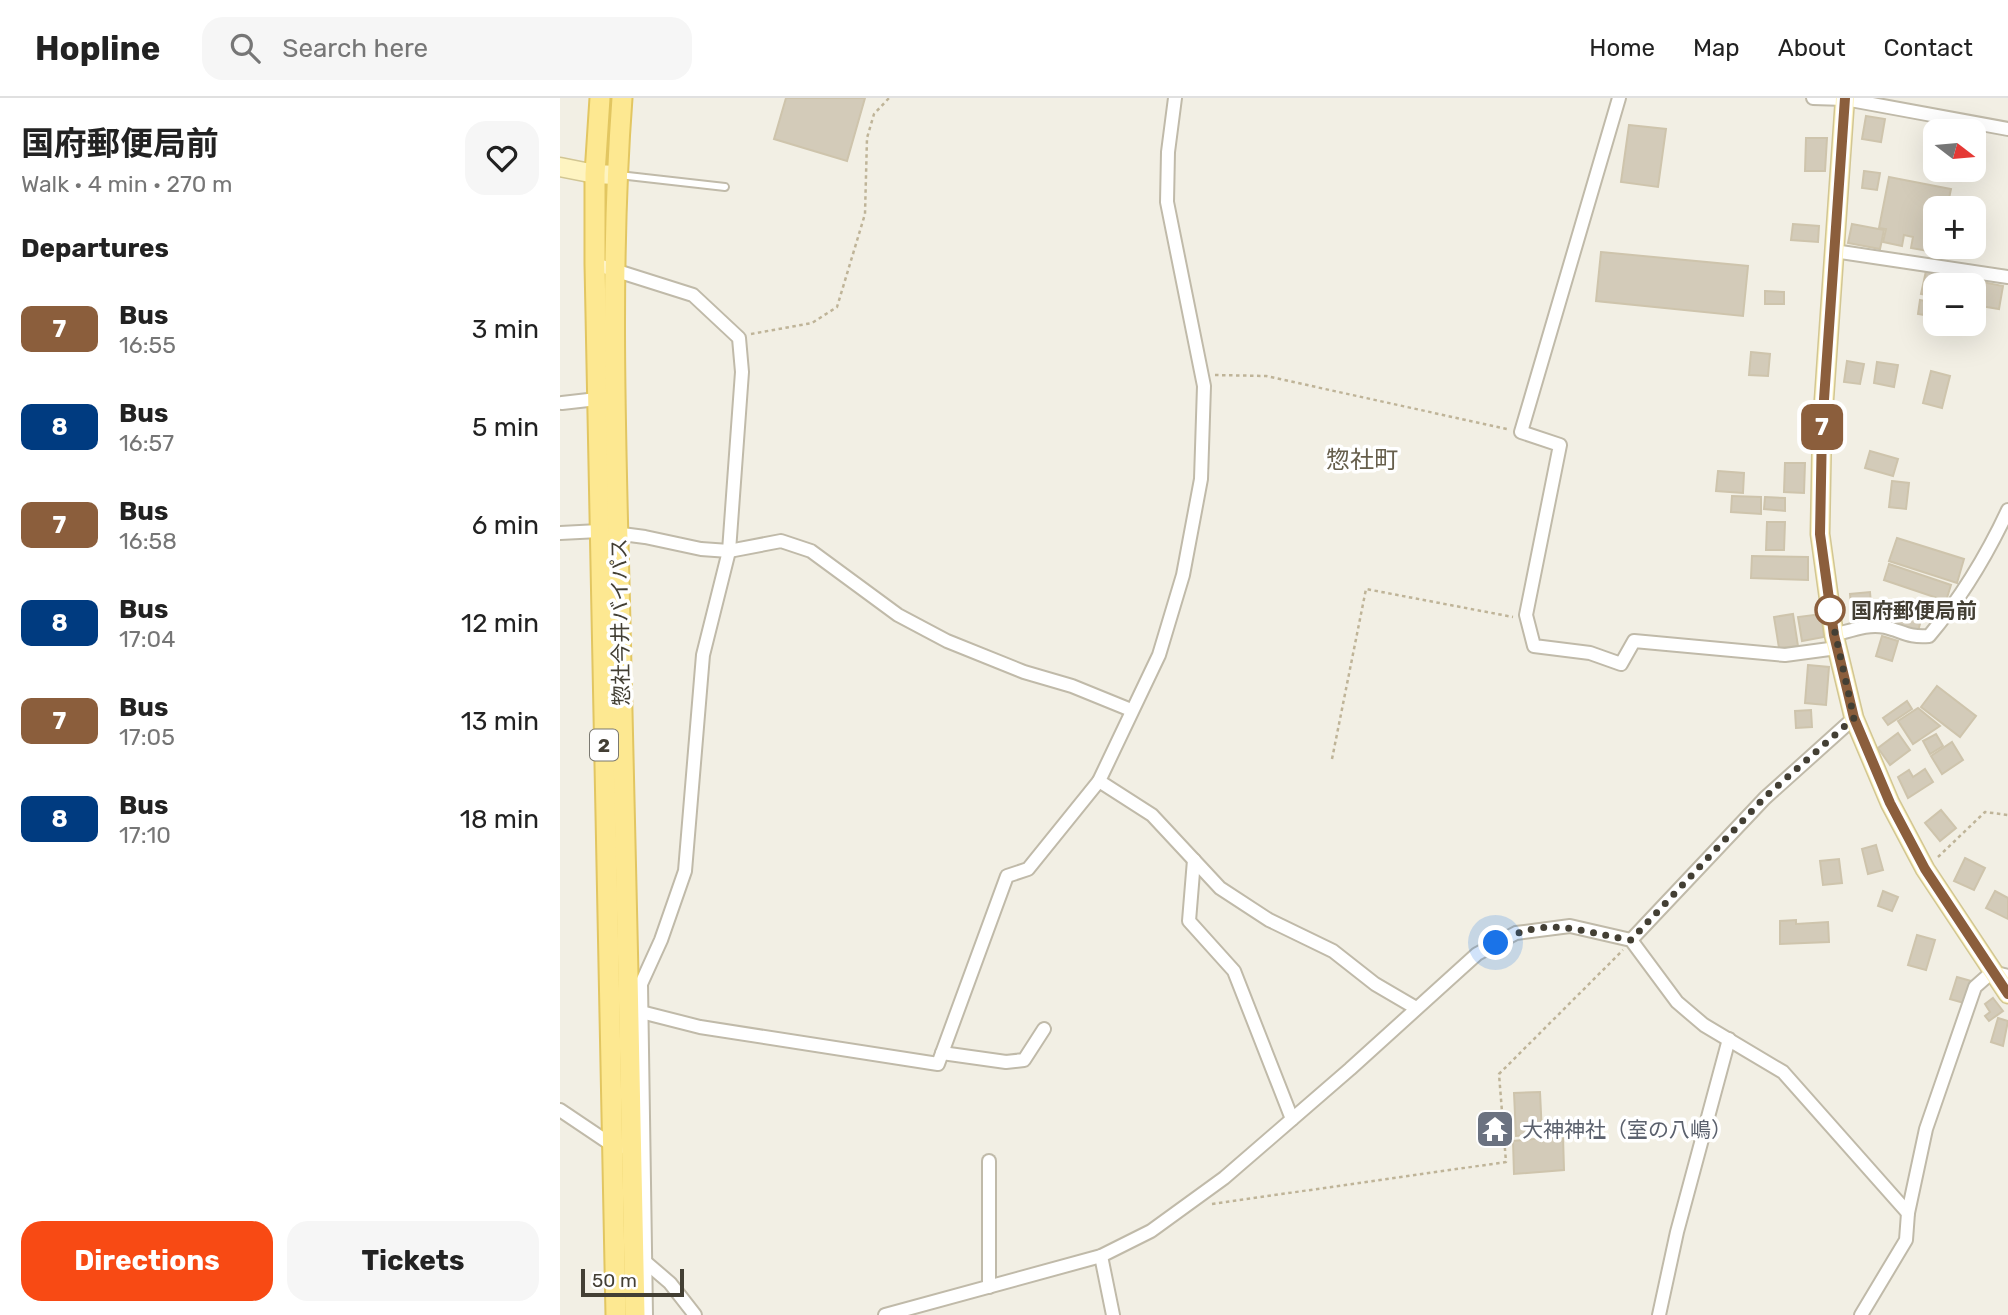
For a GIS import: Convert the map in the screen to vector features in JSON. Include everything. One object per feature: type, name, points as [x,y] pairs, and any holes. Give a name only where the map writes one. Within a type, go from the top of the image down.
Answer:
[{"type":"main road","name":"惣社今井バイパス","points":[[600,98],[595,174],[597,400],[608,532],[632,1156],[640,1257],[635,1315]]},
{"type":"main road","name":"惣社今井バイパス","points":[[616,1315],[608,532],[616,175],[622,98]]},
{"type":"street","points":[[641,1012],[700,1027],[938,1064],[1007,876],[1028,869],[1100,781],[1159,654],[1183,575],[1201,479],[1204,386],[1167,202],[1168,152],[1175,98]]},
{"type":"street","points":[[1619,98],[1521,432],[1560,445],[1527,619],[1534,646],[1590,653],[1621,664],[1634,641],[1785,655],[1836,641],[1876,626],[1913,637],[1928,636],[1946,615],[1982,561],[2008,510]]},
{"type":"street","points":[[1813,98],[1845,99],[2008,129]]},
{"type":"street","points":[[1845,99],[1822,428],[1820,534],[1836,641],[1854,718],[1890,803],[1925,869],[2000,974],[2008,994]]},
{"type":"street","points":[[560,167],[616,175]]},
{"type":"street","points":[[1834,251],[2008,277]]},
{"type":"street","points":[[595,264],[693,295],[737,337],[742,372],[729,551],[703,655],[685,871],[661,940],[641,984],[640,1257],[646,1315]]},
{"type":"street","points":[[562,402],[597,400]]},
{"type":"street","points":[[560,533],[608,532],[701,549],[729,551],[781,541],[811,551],[898,615],[947,641],[1131,710]]},
{"type":"street","points":[[1631,940],[1765,797],[1854,718]]},
{"type":"street","points":[[1100,781],[1152,815],[1220,888],[1269,920],[1333,951],[1375,984],[1416,1008]]},
{"type":"street","points":[[1194,860],[1189,921],[1234,971],[1292,1119]]},
{"type":"street","points":[[885,1315],[1101,1256],[1166,1222],[1292,1119],[1477,954],[1516,933],[1570,926],[1631,940],[1677,1002],[1704,1025],[1783,1072],[1908,1213]]},
{"type":"street","points":[[1861,1315],[1906,1240],[1908,1213],[1926,1129],[1975,988],[2000,974]]},
{"type":"street","points":[[942,1053],[1006,1062],[1024,1060],[1044,1029]]},
{"type":"street","points":[[1659,1315],[1677,1232],[1729,1039]]},
{"type":"street","points":[[560,1110],[613,1147],[632,1156]]},
{"type":"street","points":[[989,1161],[989,1287]]},
{"type":"street","points":[[1101,1256],[1113,1315]]},
{"type":"street","points":[[640,1257],[670,1283],[695,1315]]},
{"type":"lane","points":[[616,175],[725,187]]},
{"type":"path","points":[[737,337],[812,323],[837,307],[865,214],[867,138],[874,114],[890,98]]},
{"type":"path","points":[[1201,374],[1266,376],[1521,432]]},
{"type":"path","points":[[1332,759],[1366,589],[1527,619]]},
{"type":"path","points":[[1925,869],[1985,812],[2008,816]]},
{"type":"path","points":[[1212,1204],[1506,1162],[1499,1074],[1613,963],[1631,940]]},
{"type":"building","points":[[786,98],[865,98],[847,161],[774,139]]},
{"type":"building","points":[[1866,116],[1885,119],[1881,142],[1862,139]]},
{"type":"building","points":[[1629,125],[1666,129],[1658,187],[1621,182]]},
{"type":"building","points":[[1806,138],[1827,138],[1825,171],[1805,171]]},
{"type":"building","points":[[1864,171],[1880,173],[1877,190],[1862,188]]},
{"type":"building","points":[[1889,177],[1951,189],[1950,196],[1923,196],[1923,250],[1911,248],[1913,237],[1904,235],[1902,246],[1883,242],[1886,229],[1879,228]]},
{"type":"building","points":[[1793,224],[1819,226],[1818,242],[1791,240]]},
{"type":"building","points":[[1852,224],[1884,230],[1880,249],[1848,243]]},
{"type":"building","points":[[1601,252],[1748,266],[1743,316],[1596,301]]},
{"type":"building","points":[[1986,283],[2003,286],[1999,309],[1986,307]]},
{"type":"building","points":[[1765,291],[1784,292],[1784,304],[1765,304]]},
{"type":"building","points":[[1920,300],[1923,301],[1923,315],[1918,314]]},
{"type":"building","points":[[1751,352],[1770,354],[1768,376],[1749,375]]},
{"type":"building","points":[[1847,361],[1864,364],[1860,384],[1844,382]]},
{"type":"building","points":[[1877,362],[1898,365],[1894,387],[1874,383]]},
{"type":"building","points":[[1931,371],[1950,376],[1942,408],[1923,403]]},
{"type":"building","points":[[1870,451],[1898,459],[1893,476],[1865,468]]},
{"type":"building","points":[[1785,463],[1805,463],[1804,493],[1784,492]]},
{"type":"building","points":[[1718,471],[1744,473],[1743,493],[1716,491]]},
{"type":"building","points":[[1892,481],[1909,483],[1906,509],[1889,507]]},
{"type":"building","points":[[1732,496],[1761,497],[1761,514],[1731,512]]},
{"type":"building","points":[[1765,497],[1785,498],[1785,511],[1764,509]]},
{"type":"building","points":[[1767,522],[1785,522],[1784,550],[1766,550]]},
{"type":"building","points":[[1897,538],[1964,559],[1957,583],[1889,561]]},
{"type":"building","points":[[1752,556],[1808,557],[1808,580],[1751,578]]},
{"type":"building","points":[[1889,564],[1951,585],[1946,601],[1884,580]]},
{"type":"building","points":[[1870,592],[1872,616],[1852,618],[1850,594]]},
{"type":"building","points":[[1882,605],[1922,617],[1918,631],[1878,618]]},
{"type":"building","points":[[1793,614],[1798,646],[1779,648],[1774,617]]},
{"type":"building","points":[[1821,614],[1824,637],[1802,641],[1798,617]]},
{"type":"building","points":[[1882,636],[1898,641],[1892,661],[1876,656]]},
{"type":"building","points":[[1808,665],[1829,667],[1826,705],[1805,703]]},
{"type":"building","points":[[1937,686],[1976,716],[1960,737],[1921,707]]},
{"type":"building","points":[[1907,701],[1912,709],[1888,725],[1883,718]]},
{"type":"building","points":[[1918,708],[1940,726],[1913,744],[1898,721]]},
{"type":"building","points":[[1811,710],[1812,727],[1796,728],[1795,711]]},
{"type":"building","points":[[1898,733],[1910,750],[1890,765],[1878,748]]},
{"type":"building","points":[[1936,734],[1943,746],[1930,754],[1923,741]]},
{"type":"building","points":[[1952,742],[1963,760],[1942,774],[1931,756]]},
{"type":"building","points":[[1925,769],[1933,782],[1908,798],[1898,777],[1909,770],[1913,777]]},
{"type":"building","points":[[1941,810],[1956,828],[1940,841],[1925,823]]},
{"type":"building","points":[[1876,845],[1883,870],[1868,874],[1862,849]]},
{"type":"building","points":[[1965,858],[1985,868],[1974,890],[1954,881]]},
{"type":"building","points":[[1839,859],[1842,883],[1823,885],[1820,861]]},
{"type":"building","points":[[1883,891],[1898,897],[1892,911],[1878,906]]},
{"type":"building","points":[[1995,891],[2008,898],[2008,919],[1986,908]]},
{"type":"building","points":[[1796,920],[1796,924],[1828,922],[1829,942],[1780,944],[1780,921]]},
{"type":"building","points":[[1917,935],[1935,940],[1926,970],[1908,965]]},
{"type":"building","points":[[1957,977],[1971,981],[1964,1003],[1950,999]]},
{"type":"building","points":[[1993,998],[2003,1011],[1989,1021],[1985,1016],[1990,1012],[1985,1004]]},
{"type":"building","points":[[1998,1018],[2008,1021],[2003,1046],[1991,1042]]},
{"type":"building","points":[[1540,1092],[1542,1134],[1516,1136],[1514,1093]]},
{"type":"building","points":[[1563,1136],[1564,1170],[1514,1174],[1513,1141]]},
{"type":"bus line","name":"7","points":[[1845,98],[1822,428],[1820,534],[1834,635],[1854,718],[1890,803],[1925,869],[2008,994]]},
{"type":"place","name":"国府郵便局前","points":[[1830,610]]},
{"type":"place","name":"大神神社（室の八嶋）","points":[[1495,1129]]},
{"type":"district","name":"惣社町","points":[[1362,460]]},
{"type":"route","points":[[1496,943],[1516,933],[1570,926],[1631,940],[1765,797],[1854,718],[1830,610]]}]
